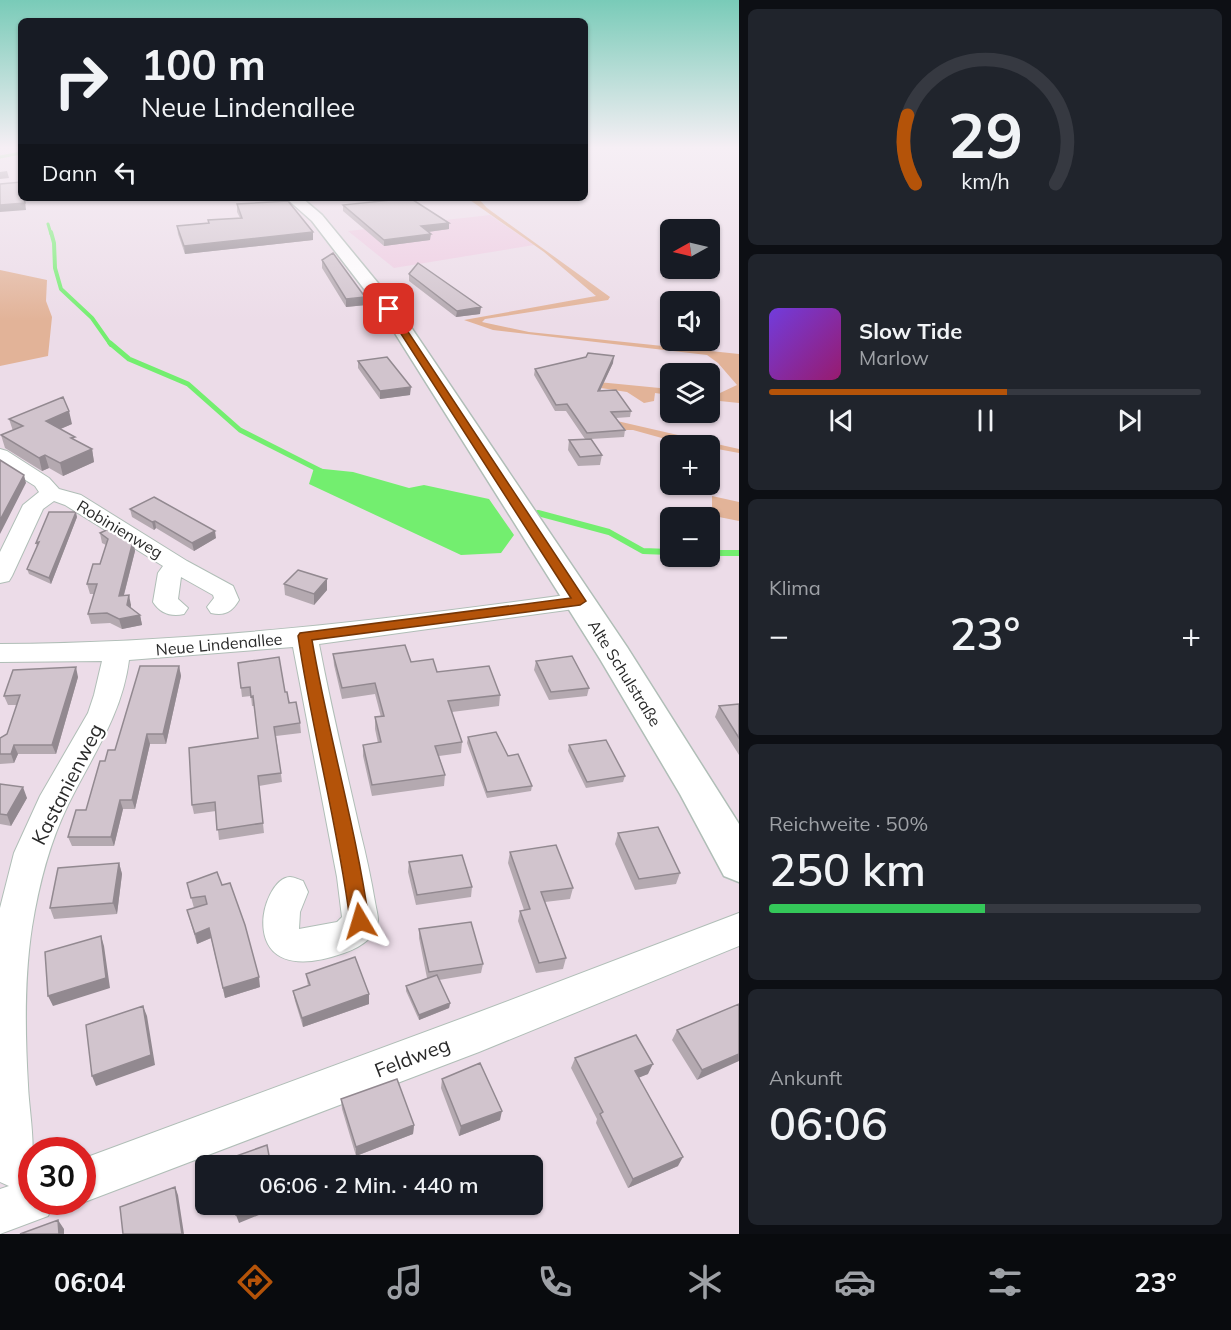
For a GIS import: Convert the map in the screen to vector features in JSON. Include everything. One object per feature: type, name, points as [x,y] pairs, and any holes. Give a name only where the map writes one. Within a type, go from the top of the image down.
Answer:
[{"type":"street","name":"Alte Schulstraße","points":[[302,206],[317,218],[389,309],[580,601],[694,783],[739,863]]},
{"type":"street","name":"Robinienweg","points":[[0,456],[42,482],[51,494],[73,500],[179,566],[224,591],[227,600],[220,607]]},
{"type":"street","points":[[0,576],[34,505],[51,494]]},
{"type":"street","name":"Robinienweg","points":[[175,608],[165,602],[170,573],[179,566]]},
{"type":"street","name":"Neue Lindenallee","points":[[0,653],[116,653],[304,636],[580,601]]},
{"type":"street","points":[[291,892],[282,906],[280,924],[284,937],[291,945],[300,947],[349,935],[360,921],[354,877],[315,699],[304,636]]},
{"type":"street","name":"Kastanienweg","points":[[18,1157],[6,1080],[4,969],[10,922],[30,856],[46,818],[88,746],[101,718],[114,670],[116,653]]},
{"type":"street","name":"Feldweg","points":[[96,1176],[479,1032],[739,929]]},
{"type":"street","points":[[0,1212],[18,1188]]},
{"type":"shaded area","points":[[478,206],[485,206],[610,297],[608,300],[485,319],[482,322],[529,332],[660,346],[660,350],[493,330],[464,320],[596,296],[544,252]]},
{"type":"shaded area","points":[[490,215],[534,245],[394,268],[348,231]]},
{"type":"shaded area","points":[[0,270],[47,280],[46,301],[52,317],[48,356],[0,366]]},
{"type":"shaded area","points":[[673,351],[739,354],[739,403],[720,401],[720,393],[737,385],[720,363],[707,355]]},
{"type":"shaded area","points":[[598,382],[660,388],[660,394],[655,393],[654,401],[644,403],[627,392],[588,386]]},
{"type":"shaded area","points":[[617,421],[678,435],[660,435],[660,438],[633,430],[622,430]]},
{"type":"shaded area","points":[[720,445],[739,449],[739,453],[720,449]]},
{"type":"shaded area","points":[[314,468],[353,472],[409,488],[424,485],[489,499],[514,535],[501,553],[461,555],[309,484]]},
{"type":"shaded area","points":[[712,496],[739,502],[739,521],[720,517],[720,507],[712,507]]},
{"type":"building","points":[[238,206],[292,206],[313,232],[184,246],[177,226],[209,223],[208,220],[242,218]]},
{"type":"building","points":[[344,206],[422,206],[449,223],[421,226],[431,234],[384,240]]},
{"type":"building","points":[[333,253],[365,297],[346,299],[322,260]]},
{"type":"building","points":[[418,263],[481,307],[457,311],[409,274]]},
{"type":"building","points":[[588,353],[614,356],[598,391],[616,390],[631,411],[611,412],[625,430],[587,433],[567,404],[556,405],[535,369],[586,357]]},
{"type":"building","points":[[387,357],[411,387],[380,391],[358,361]]},
{"type":"building","points":[[63,397],[69,411],[46,421],[92,449],[60,463],[45,455],[39,458],[1,435],[23,426],[9,419]]},
{"type":"building","points":[[591,439],[602,455],[580,457],[569,440]]},
{"type":"building","points":[[0,460],[24,475],[0,520]]},
{"type":"building","points":[[154,497],[215,531],[192,543],[130,509]]},
{"type":"building","points":[[49,512],[76,512],[49,578],[27,569]]},
{"type":"building","points":[[111,528],[133,541],[119,596],[129,595],[127,605],[140,615],[119,619],[107,613],[88,614],[97,584],[87,584],[93,564],[100,564],[108,539],[100,533]]},
{"type":"building","points":[[298,570],[327,579],[314,594],[284,584]]},
{"type":"building","points":[[405,645],[411,662],[433,659],[437,672],[489,666],[500,695],[448,701],[462,742],[435,746],[445,775],[372,785],[363,745],[381,742],[375,717],[384,716],[375,683],[342,688],[333,654]]},
{"type":"building","points":[[572,656],[589,688],[551,692],[536,661]]},
{"type":"building","points":[[279,657],[285,692],[287,692],[289,703],[296,702],[300,723],[274,727],[281,773],[258,776],[263,823],[217,830],[215,802],[192,805],[189,748],[258,738],[253,696],[251,697],[250,687],[241,688],[238,663]]},
{"type":"building","points":[[140,666],[179,666],[163,734],[147,734],[132,800],[120,800],[111,837],[68,837],[76,810],[86,810],[100,761],[105,761],[108,750],[115,750]]},
{"type":"building","points":[[76,667],[52,745],[14,745],[11,754],[0,754],[0,738],[7,734],[20,695],[4,696],[13,670]]},
{"type":"building","points":[[739,704],[739,738],[719,706]]},
{"type":"building","points":[[496,732],[508,756],[518,754],[532,786],[487,792],[468,737]]},
{"type":"building","points":[[606,740],[625,776],[587,782],[569,745]]},
{"type":"building","points":[[0,784],[23,787],[7,815],[0,814]]},
{"type":"building","points":[[658,827],[680,873],[639,879],[618,833]]},
{"type":"building","points":[[556,845],[573,888],[541,892],[566,958],[539,963],[520,911],[530,909],[510,852]]},
{"type":"building","points":[[462,855],[472,887],[417,895],[409,862]]},
{"type":"building","points":[[119,863],[113,903],[50,908],[58,868]]},
{"type":"building","points":[[217,872],[222,885],[230,883],[245,925],[259,977],[223,988],[209,928],[195,934],[187,910],[207,904],[205,896],[191,898],[187,883]]},
{"type":"building","points":[[471,922],[483,964],[429,972],[419,929]]},
{"type":"building","points":[[101,936],[106,978],[48,996],[45,952]]},
{"type":"building","points":[[355,957],[369,994],[302,1018],[293,991],[310,985],[306,974]]},
{"type":"building","points":[[437,975],[450,1003],[419,1015],[406,986]]},
{"type":"building","points":[[739,1004],[739,1054],[702,1070],[677,1030]]},
{"type":"building","points":[[143,1006],[151,1055],[92,1076],[86,1025]]},
{"type":"building","points":[[636,1035],[653,1064],[635,1071],[683,1157],[633,1179],[600,1114],[603,1112],[575,1058]]},
{"type":"building","points":[[480,1063],[502,1111],[461,1126],[442,1079]]},
{"type":"building","points":[[397,1079],[414,1125],[356,1147],[341,1099]]},
{"type":"building","points":[[267,1145],[269,1155],[239,1155]]},
{"type":"building","points":[[175,1187],[182,1234],[123,1234],[120,1207]]},
{"type":"building","points":[[58,1220],[59,1234],[20,1234]]},
{"type":"waterway","points":[[48,224],[51,234]]},
{"type":"waterway","points":[[51,232],[55,268],[61,289],[92,318],[111,345]]},
{"type":"waterway","points":[[110,343],[129,359],[188,384],[240,430],[321,471]]},
{"type":"waterway","points":[[538,513],[609,532],[643,551],[660,552]]},
{"type":"waterway","points":[[720,553],[739,553]]},
{"type":"route","points":[[360,921],[354,877],[324,745],[304,636],[580,601],[389,309]]}]
